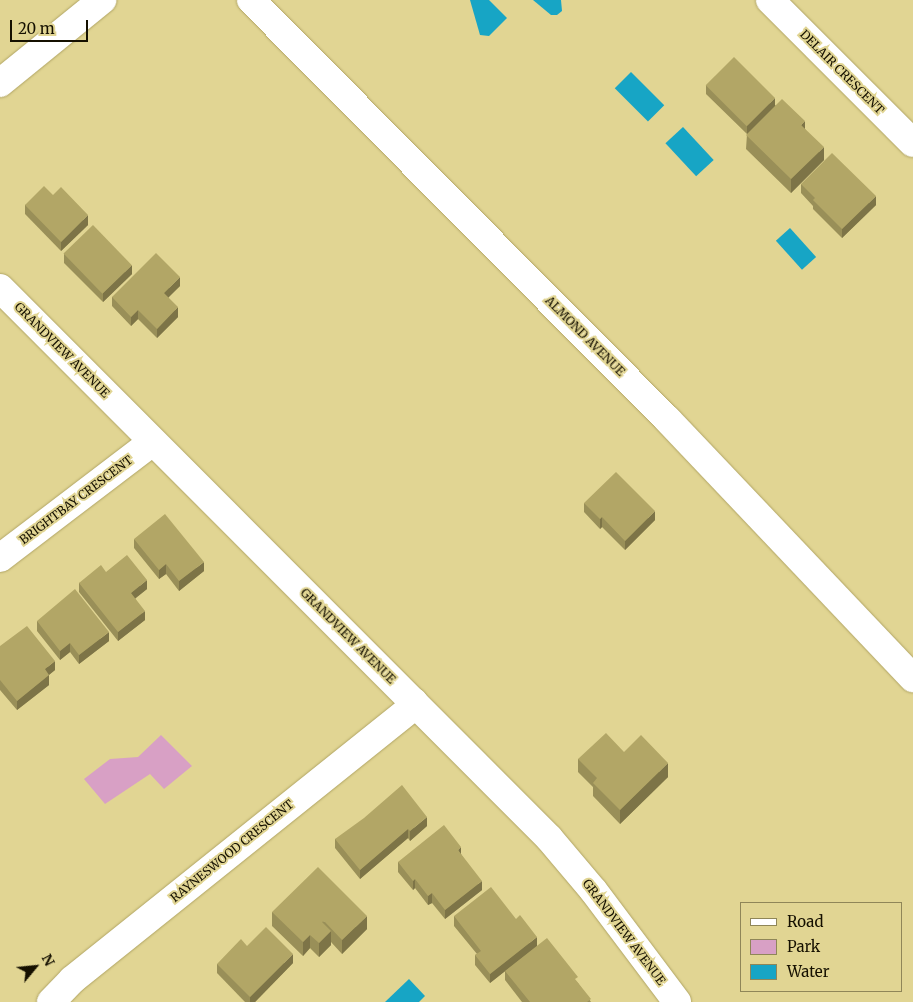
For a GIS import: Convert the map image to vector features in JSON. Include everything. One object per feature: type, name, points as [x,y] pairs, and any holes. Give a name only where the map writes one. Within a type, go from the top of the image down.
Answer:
[{"type":"street","points":[[0,82],[102,0]]},
{"type":"street","name":"ALMOND AVENUE","points":[[251,0],[668,420],[913,678]]},
{"type":"street","name":"DELAIR CRESCENT","points":[[770,0],[913,143]]},
{"type":"street","name":"GRANDVIEW AVENUE","points":[[0,288],[549,838],[592,890],[678,1002]]},
{"type":"street","name":"BRIGHTBAY CRESCENT","points":[[0,558],[152,442]]},
{"type":"street","name":"RAYNESWOOD CRESCENT","points":[[51,1002],[72,980],[413,707],[414,702]]},
{"type":"green space","points":[[161,735],[192,766],[164,789],[150,774],[105,804],[84,779],[110,759],[138,757]]},
{"type":"water","points":[[470,0],[489,0],[507,18],[489,36],[480,35]]},
{"type":"water","points":[[533,0],[561,0],[562,11],[557,15],[551,15]]},
{"type":"water","points":[[631,72],[664,105],[648,121],[615,88]]},
{"type":"water","points":[[683,127],[714,160],[696,176],[665,143]]},
{"type":"water","points":[[790,228],[816,257],[802,270],[776,241]]},
{"type":"water","points":[[409,979],[425,996],[419,1002],[385,1002]]},
{"type":"building","points":[[734,57],[775,98],[747,126],[706,85]]},
{"type":"building","points":[[782,99],[805,121],[801,125],[824,147],[791,179],[746,135]]},
{"type":"building","points":[[832,153],[876,196],[842,229],[813,200],[815,198],[801,184]]},
{"type":"building","points":[[44,186],[53,195],[61,187],[88,215],[61,242],[25,205]]},
{"type":"building","points":[[93,225],[132,265],[102,294],[64,253]]},
{"type":"building","points":[[156,253],[180,277],[164,293],[178,307],[157,329],[138,310],[131,317],[112,297]]},
{"type":"building","points":[[616,472],[655,511],[625,541],[602,517],[600,519],[584,503]]},
{"type":"building","points":[[165,514],[204,562],[179,581],[166,564],[159,570],[134,539]]},
{"type":"building","points":[[127,555],[147,580],[131,593],[145,611],[118,632],[79,583],[101,565],[106,572]]},
{"type":"building","points":[[75,589],[109,632],[79,655],[70,643],[60,651],[37,621]]},
{"type":"building","points":[[27,626],[55,661],[45,669],[49,675],[17,701],[0,680],[0,646]]},
{"type":"building","points":[[606,733],[624,752],[641,735],[668,763],[620,810],[593,783],[597,778],[578,759]]},
{"type":"building","points":[[402,785],[427,817],[410,831],[408,829],[360,870],[335,839],[364,818]]},
{"type":"building","points":[[444,825],[461,847],[458,850],[482,881],[445,910],[432,893],[428,896],[398,862]]},
{"type":"building","points":[[318,867],[367,916],[342,940],[324,921],[322,922],[331,931],[319,943],[310,935],[303,942],[272,912]]},
{"type":"building","points":[[491,887],[516,919],[520,915],[537,937],[490,974],[475,955],[481,951],[454,916]]},
{"type":"building","points":[[266,927],[293,954],[250,997],[217,964],[241,939],[247,946]]},
{"type":"building","points":[[547,938],[578,977],[575,979],[591,999],[587,1002],[530,1002],[505,971]]}]
